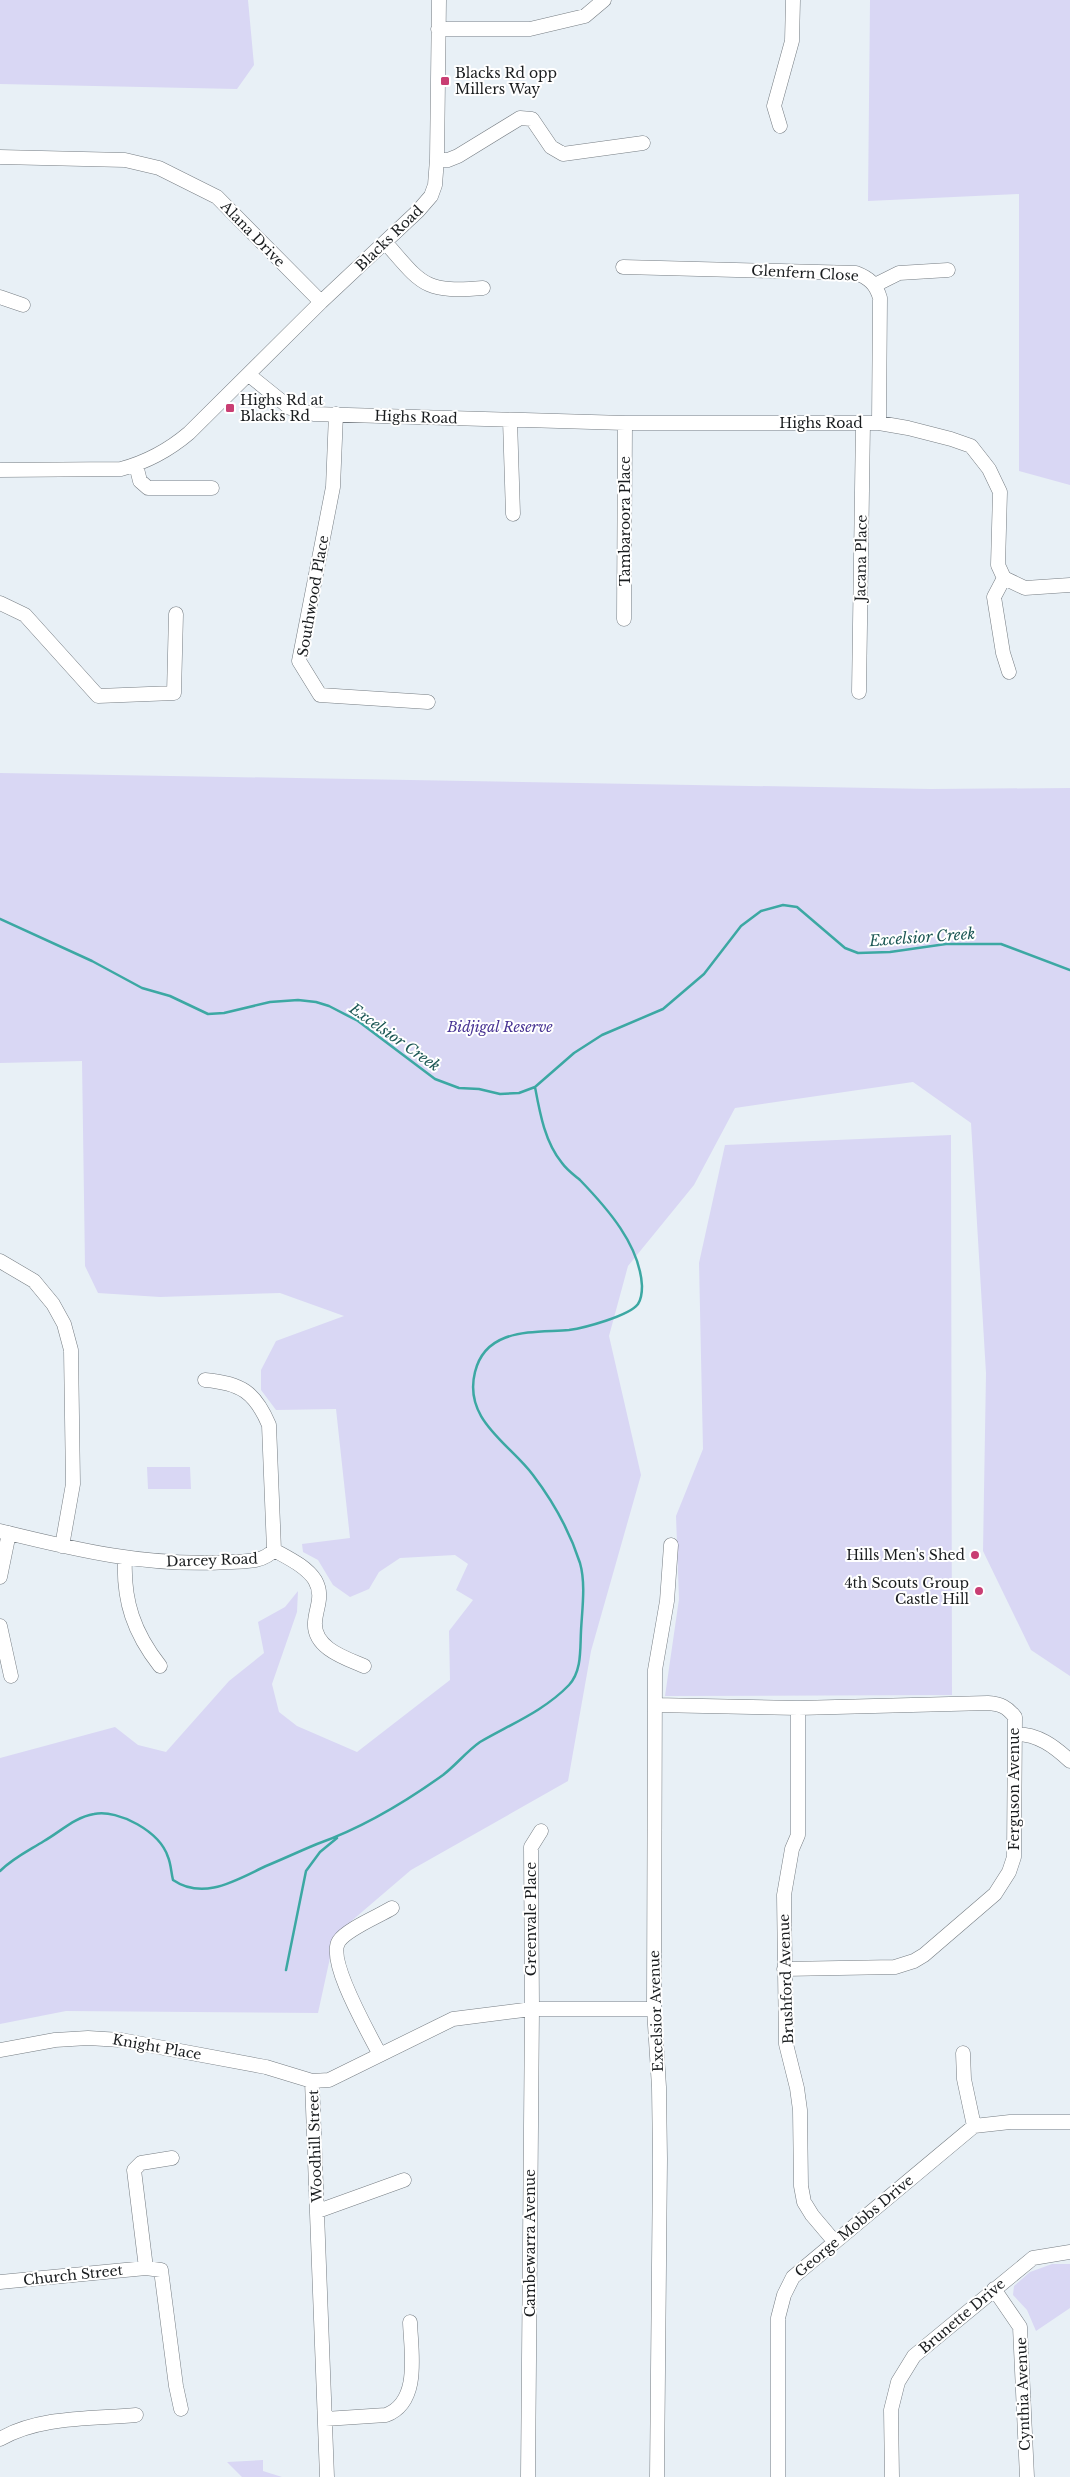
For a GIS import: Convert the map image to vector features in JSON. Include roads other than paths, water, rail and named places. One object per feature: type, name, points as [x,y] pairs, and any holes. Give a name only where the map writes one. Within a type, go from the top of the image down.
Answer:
[{"type":"street","name":"Blacks Road","points":[[249,374],[321,302],[418,211],[430,196],[435,185],[437,159],[439,0]]},
{"type":"street","points":[[438,28],[530,29],[585,16],[604,0]]},
{"type":"street","points":[[780,126],[774,106],[792,41],[793,0]]},
{"type":"street","points":[[437,159],[448,160],[458,156],[520,118],[526,117],[532,119],[551,147],[563,154],[643,143]]},
{"type":"street","name":"Alana Drive","points":[[0,157],[125,160],[159,168],[217,197],[321,302]]},
{"type":"street","points":[[385,242],[423,282],[432,287],[444,290],[482,288]]},
{"type":"street","name":"Glenfern Close","points":[[623,267],[856,273],[867,277],[875,285],[880,298],[879,422]]},
{"type":"street","points":[[875,285],[900,274],[948,270]]},
{"type":"street","points":[[0,297],[23,305]]},
{"type":"street","points":[[0,470],[100,471],[136,465],[180,441],[249,374]]},
{"type":"street","name":"Highs Road","points":[[249,374],[290,408],[314,414],[625,423],[879,422],[951,439],[971,446],[989,469],[1000,492],[998,565],[1004,578]]},
{"type":"street","name":"Southwood Place","points":[[336,414],[334,487],[299,661],[320,694],[428,702]]},
{"type":"street","points":[[510,420],[513,514]]},
{"type":"street","name":"Tambaroora Place","points":[[624,619],[625,423]]},
{"type":"street","name":"Jacana Place","points":[[858,692],[863,423]]},
{"type":"street","points":[[136,465],[140,481],[148,488],[212,488]]},
{"type":"street","points":[[1009,672],[1003,653],[994,597],[1004,578],[1025,588],[1070,585]]},
{"type":"street","points":[[0,603],[25,615],[98,696],[174,693],[176,614]]},
{"type":"street","points":[[0,1261],[34,1281],[53,1304],[64,1324],[71,1350],[73,1484],[62,1546]]},
{"type":"street","name":"Darcey Road","points":[[5,1532],[125,1559],[206,1563],[258,1560],[267,1557],[274,1550],[269,1425],[263,1411],[245,1389],[224,1381],[205,1380]]},
{"type":"street","points":[[0,1577],[5,1532]]},
{"type":"street","name":"Excelsior Avenue","points":[[657,2477],[660,2159],[659,2087],[654,2009],[655,1670],[667,1601],[671,1545]]},
{"type":"street","points":[[274,1550],[304,1568],[315,1580],[320,1595],[315,1622],[318,1635],[326,1647],[364,1666]]},
{"type":"street","points":[[125,1559],[124,1586],[134,1621],[143,1642],[160,1666]]},
{"type":"street","points":[[0,1626],[11,1676]]},
{"type":"street","name":"Ferguson Avenue","points":[[655,1705],[798,1708],[999,1704],[1008,1708],[1015,1717],[1014,1857],[1009,1872],[995,1894],[924,1955],[904,1965],[784,1969]]},
{"type":"street","name":"Brushford Avenue","points":[[798,1708],[798,1834],[792,1849],[784,1894],[786,2044],[797,2088],[800,2110],[801,2186],[804,2202],[812,2215],[834,2241]]},
{"type":"street","points":[[1015,1734],[1029,1734],[1043,1740],[1070,1761]]},
{"type":"street","name":"Greenvale Place","points":[[532,2009],[531,1847],[540,1831]]},
{"type":"street","points":[[380,2055],[342,1977],[336,1962],[336,1950],[339,1940],[392,1908]]},
{"type":"street","name":"Woodhill Street","points":[[327,2477],[312,2082],[328,2080],[454,2019],[532,2009],[654,2009]]},
{"type":"street","name":"Cambewarra Avenue","points":[[528,2477],[532,2009]]},
{"type":"street","name":"Knight Place","points":[[0,2050],[55,2040],[88,2038],[121,2040],[266,2067],[312,2082]]},
{"type":"street","points":[[963,2053],[964,2079],[974,2126],[1010,2122],[1070,2122]]},
{"type":"street","name":"George Mobbs Drive","points":[[778,2477],[778,2318],[784,2295],[793,2277],[974,2126]]},
{"type":"street","points":[[172,2158],[141,2163],[134,2170],[146,2268],[157,2269],[162,2274],[176,2386],[181,2409]]},
{"type":"street","points":[[318,2211],[404,2180]]},
{"type":"street","name":"Brunette Drive","points":[[892,2477],[891,2410],[898,2382],[914,2356],[1033,2258],[1070,2252]]},
{"type":"street","name":"Church Street","points":[[0,2282],[146,2268]]},
{"type":"street","name":"Cynthia Avenue","points":[[994,2289],[1020,2327],[1027,2477]]},
{"type":"street","points":[[325,2419],[386,2415],[402,2406],[409,2393],[410,2322]]},
{"type":"street","points":[[0,2439],[18,2430],[47,2423],[136,2415]]},
{"type":"waterway","name":"Excelsior Creek","points":[[0,919],[92,961],[142,988],[170,996],[208,1014],[224,1013],[270,1002],[298,1000],[329,1006],[358,1021],[435,1079],[459,1088],[479,1089],[500,1094],[519,1093],[535,1087],[574,1053],[602,1035],[663,1009],[704,974],[741,926],[761,911],[783,905],[797,907],[845,948],[858,953],[890,952],[946,944],[1001,944],[1070,970]]},
{"type":"waterway","points":[[0,1871],[15,1858],[74,1821],[94,1814],[104,1813],[115,1815],[137,1824],[157,1839],[164,1848],[170,1862],[173,1880],[196,1889],[220,1886],[334,1838],[398,1805],[443,1775],[480,1742],[549,1702],[569,1685],[576,1673],[580,1652],[583,1588],[580,1563],[566,1528],[540,1485],[523,1463],[490,1430],[482,1417],[476,1404],[473,1389],[475,1372],[481,1357],[489,1347],[500,1340],[513,1335],[576,1329],[616,1317],[626,1313],[638,1304],[642,1286],[635,1256],[620,1228],[590,1191],[564,1166],[551,1146],[541,1117],[535,1087]]},
{"type":"waterway","points":[[286,1970],[306,1871],[320,1852],[337,1838]]},
{"type":"place","name":"Blacks Rd opp Millers Way","points":[[445,81]]},
{"type":"place","name":"Highs Rd at Blacks Rd","points":[[230,408]]},
{"type":"place","name":"Hills Men's Shed","points":[[975,1555]]},
{"type":"place","name":"4th Scouts Group Castle Hill","points":[[979,1591]]},
{"type":"park label","name":"Bidjigal Reserve","points":[[500,1027]]}]
